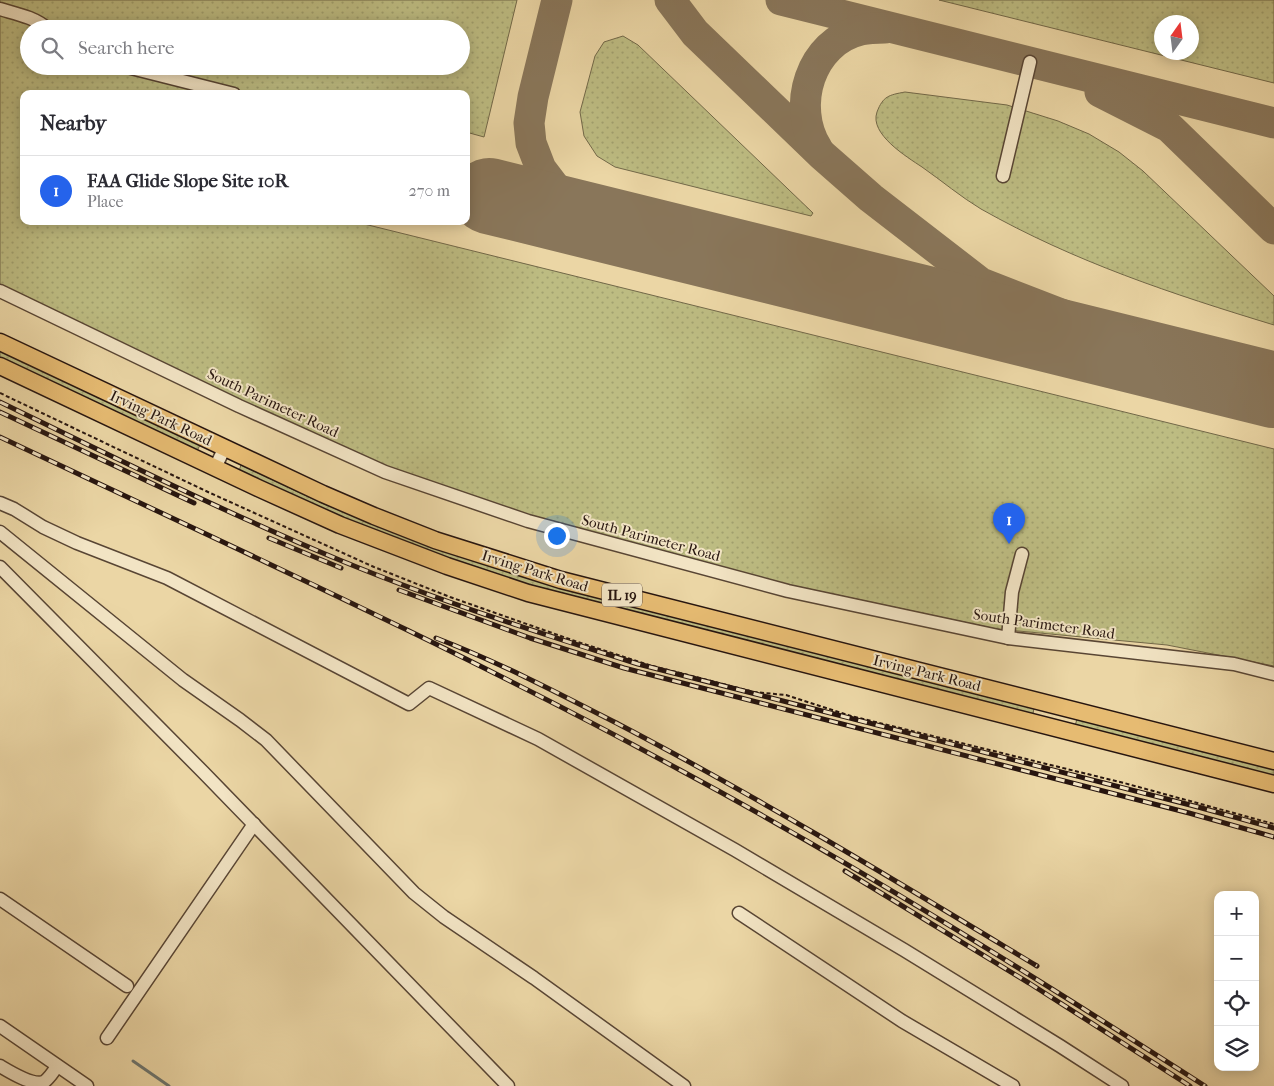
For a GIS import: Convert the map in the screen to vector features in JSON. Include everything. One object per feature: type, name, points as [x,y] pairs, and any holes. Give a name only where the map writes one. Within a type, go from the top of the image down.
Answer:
[{"type":"main road","name":"Irving Park Road","points":[[0,342],[224,449],[374,516],[435,540],[553,577],[1274,761]]},
{"type":"main road","name":"Irving Park Road","points":[[0,366],[340,525],[447,566],[528,593],[1274,784]]},
{"type":"street","points":[[0,9],[36,20]]},
{"type":"street","points":[[1003,176],[1030,62]]},
{"type":"street","points":[[159,75],[218,90]]},
{"type":"street","name":"South Parimeter Road","points":[[0,291],[302,435],[385,472],[528,521],[759,584],[1008,638],[1234,664],[1274,674]]},
{"type":"street","points":[[215,468],[224,449]]},
{"type":"street","points":[[0,503],[77,544],[167,578],[409,704],[429,688],[538,739],[734,850],[895,945],[1122,1086]]},
{"type":"street","points":[[0,532],[183,680],[266,740],[414,893],[444,917],[542,983],[684,1086]]},
{"type":"street","points":[[1008,638],[1012,592],[1022,554]]},
{"type":"street","points":[[2,572],[254,824],[508,1086]]},
{"type":"street","points":[[1053,727],[1058,706]]},
{"type":"street","points":[[107,1038],[254,824]]},
{"type":"street","points":[[0,899],[127,986]]},
{"type":"street","points":[[739,914],[902,1022],[1013,1086]]},
{"type":"street","points":[[0,1026],[87,1086]]},
{"type":"street","points":[[0,1066],[27,1081],[39,1084],[45,1081],[58,1066]]},
{"type":"path","points":[[0,393],[349,556],[450,597],[575,641],[649,665],[754,692],[786,695],[851,716],[1124,783],[1274,824]]},
{"type":"shaded area","points":[[0,0],[517,0],[484,137],[470,133],[470,90],[20,90],[20,225],[368,225],[1274,449],[1274,666],[1167,645],[997,629],[781,583],[515,511],[406,474],[324,440],[0,286]]},
{"type":"shaded area","points":[[939,0],[1274,0],[1274,83],[1181,60],[1199,60],[1199,15],[1154,15],[1154,53]]},
{"type":"shaded area","points":[[623,36],[638,45],[813,213],[811,216],[615,167],[597,156],[584,136],[580,112],[595,56],[604,42]]},
{"type":"shaded area","points":[[905,92],[1007,105],[1058,121],[1089,134],[1119,152],[1143,171],[1274,296],[1274,325],[1161,289],[1088,261],[1016,228],[981,209],[899,151],[884,136],[876,120],[877,112],[884,99],[891,95]]},
{"type":"shaded area","points":[[0,350],[200,445],[197,451],[0,358]]},
{"type":"shaded area","points":[[241,465],[317,501],[371,523],[521,576],[1034,708],[1033,714],[590,602],[500,576],[367,529],[239,471]]},
{"type":"shaded area","points":[[1077,719],[1274,769],[1274,777],[1075,726]]},
{"type":"waterway","points":[[133,1061],[169,1086]]},
{"type":"taxiway","points":[[557,0],[533,97],[529,123],[531,143],[541,169],[560,194],[574,207],[600,224]]},
{"type":"taxiway","points":[[670,0],[695,33],[822,155],[871,198],[981,283],[1167,355],[1274,389]]},
{"type":"taxiway","points":[[781,0],[1274,123]]},
{"type":"taxiway","points":[[817,148],[809,131],[806,114],[806,95],[810,78],[818,62],[829,48],[843,37],[864,29],[885,28]]},
{"type":"taxiway","points":[[1100,92],[1169,127],[1274,229]]},
{"type":"runway","points":[[489,196],[1274,390]]},
{"type":"railway","points":[[0,402],[170,484],[299,543],[415,590],[526,628],[638,664],[1274,828]]},
{"type":"railway","points":[[0,412],[194,503]]},
{"type":"railway","points":[[0,437],[427,640],[596,725],[680,770],[880,884],[1011,963],[1205,1086]]},
{"type":"railway","points":[[269,538],[341,568]]},
{"type":"railway","points":[[399,590],[530,638],[624,668],[1189,813],[1274,837]]},
{"type":"railway","points":[[436,638],[531,680],[677,755],[832,844],[1037,966]]},
{"type":"railway","points":[[845,871],[1029,983],[1190,1086]]},
{"type":"place","name":"FAA Glide Slope Site 10R","points":[[1009,544]]}]
